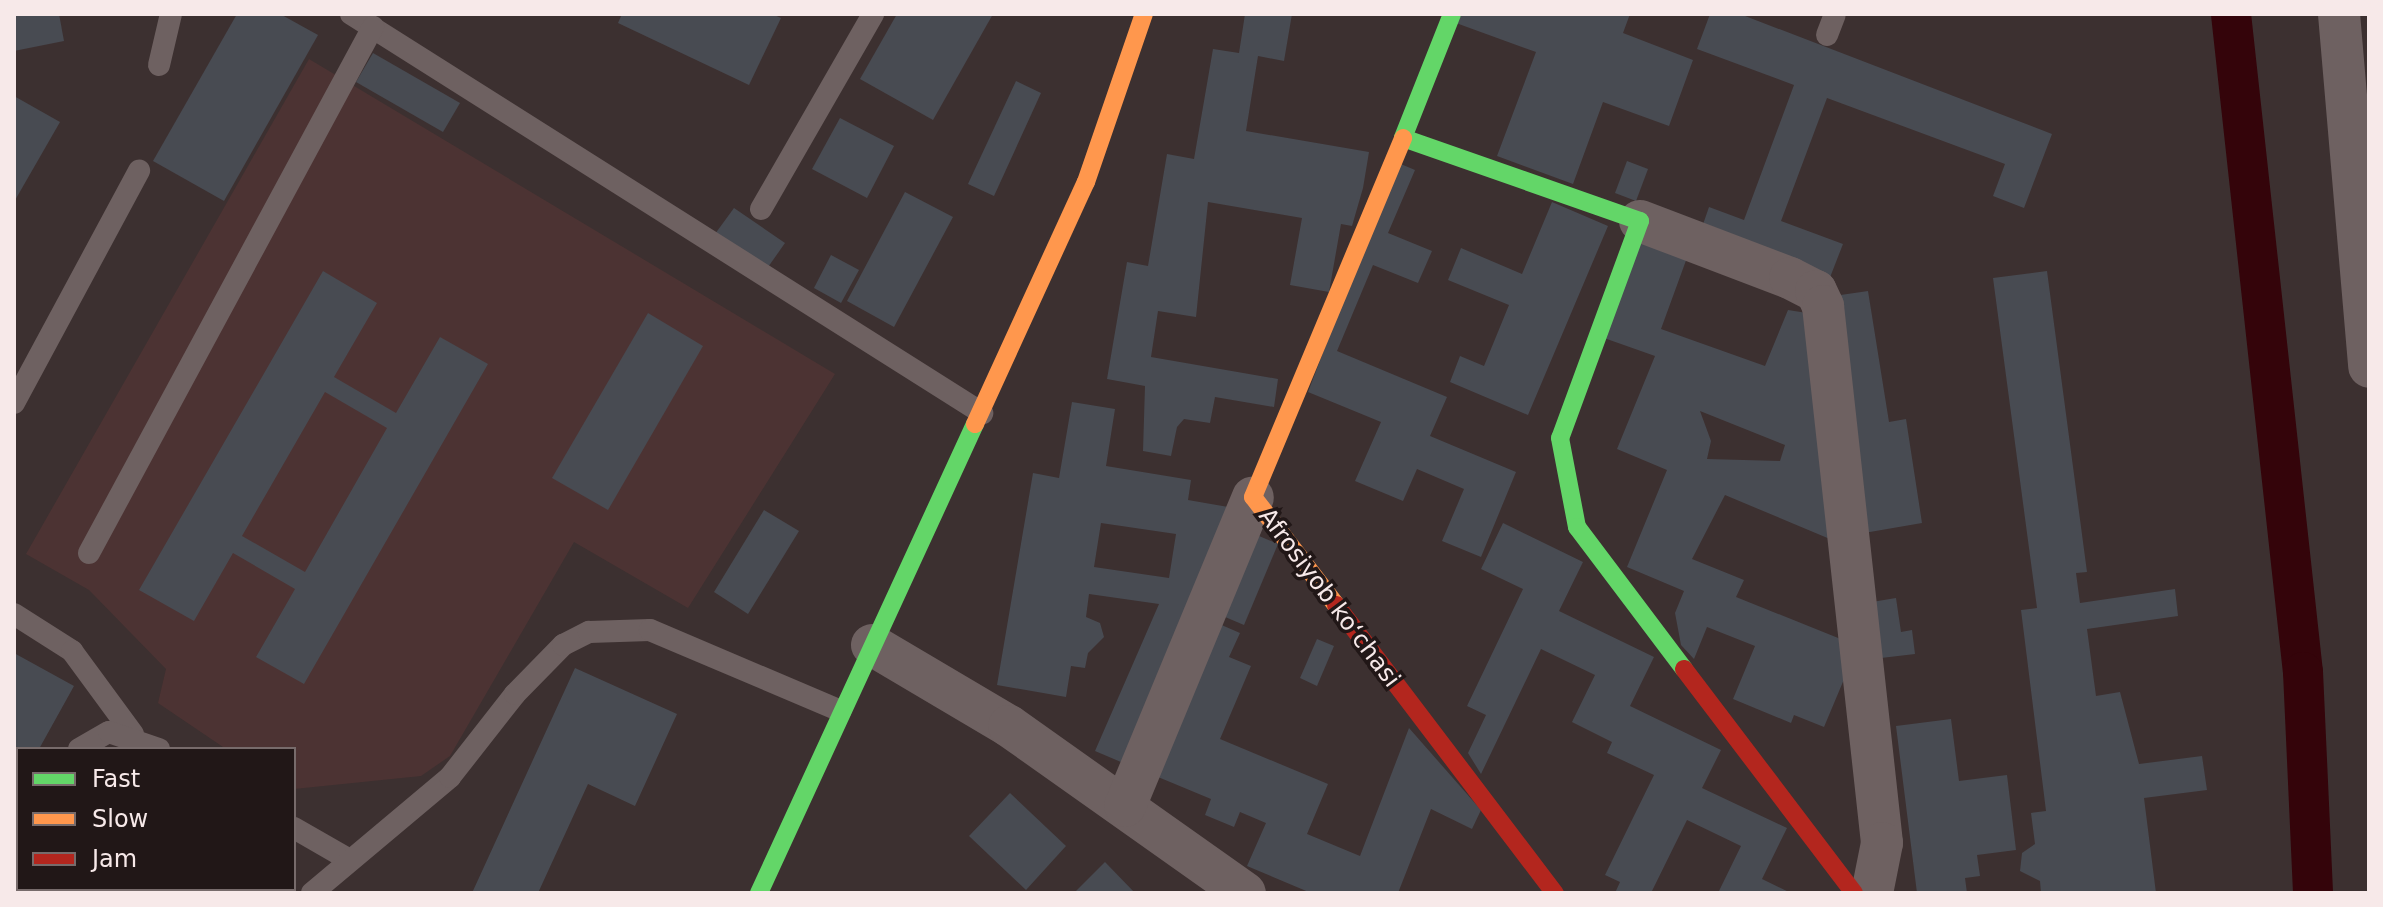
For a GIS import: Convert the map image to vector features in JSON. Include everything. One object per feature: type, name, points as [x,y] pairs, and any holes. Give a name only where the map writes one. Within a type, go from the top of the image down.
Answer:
[{"type":"street","points":[[759,893],[1086,182],[1144,14]]},
{"type":"street","name":"Afrosiyob koʻchasi","points":[[1452,14],[1253,497],[1555,893]]},
{"type":"street","points":[[2339,14],[2369,367]]},
{"type":"street","points":[[1403,138],[1640,221],[1790,278],[1816,291],[1823,306],[1882,843],[1872,893]]},
{"type":"street","points":[[1640,221],[1560,438],[1577,527],[1854,893]]},
{"type":"street","points":[[1125,806],[1253,497]]},
{"type":"street","points":[[872,645],[1125,806],[1245,893]]},
{"type":"lane","points":[[159,65],[171,14]]},
{"type":"lane","points":[[351,14],[982,413]]},
{"type":"lane","points":[[761,209],[873,14]]},
{"type":"lane","points":[[89,553],[373,27]]},
{"type":"lane","points":[[14,403],[139,171]]},
{"type":"lane","points":[[14,614],[72,651],[133,734],[156,747]]},
{"type":"lane","points":[[312,893],[348,859],[450,777],[515,694],[563,645],[589,632],[650,630],[841,711]]},
{"type":"lane","points":[[83,747],[109,732],[133,734]]},
{"type":"lane","points":[[296,829],[348,859]]},
{"type":"shaded area","points":[[309,59],[835,374],[688,608],[574,542],[450,756],[421,776],[296,789],[296,747],[223,747],[158,703],[166,669],[89,590],[26,554]]},
{"type":"building","points":[[14,14],[59,14],[64,41],[14,51]]},
{"type":"building","points":[[237,14],[280,14],[318,35],[224,201],[153,161]]},
{"type":"building","points":[[622,14],[772,14],[781,18],[749,85],[618,23]]},
{"type":"building","points":[[897,14],[993,14],[933,120],[860,79]]},
{"type":"building","points":[[1245,14],[1292,14],[1284,61],[1258,56],[1246,131],[1369,152],[1363,188],[1352,226],[1341,224],[1329,292],[1290,285],[1302,218],[1208,202],[1196,317],[1158,311],[1151,357],[1278,379],[1274,407],[1215,397],[1210,423],[1184,419],[1177,427],[1171,456],[1143,451],[1145,386],[1107,379],[1127,262],[1148,266],[1167,154],[1194,159],[1213,49],[1239,53]]},
{"type":"building","points":[[1459,14],[1630,14],[1623,33],[1693,60],[1669,126],[1603,102],[1573,184],[1497,156],[1536,52],[1456,23]]},
{"type":"building","points":[[1710,14],[1740,14],[2052,134],[2024,208],[1993,196],[2005,164],[1827,98],[1781,221],[1843,244],[1829,280],[1700,233],[1709,207],[1744,220],[1794,85],[1697,49]]},
{"type":"building","points":[[373,53],[460,103],[443,132],[356,82]]},
{"type":"building","points":[[1016,81],[1041,93],[994,196],[968,184]]},
{"type":"building","points":[[14,96],[60,122],[14,202]]},
{"type":"building","points":[[840,118],[894,146],[867,198],[812,169]]},
{"type":"building","points":[[1627,161],[1648,169],[1636,201],[1615,193]]},
{"type":"building","points":[[1396,162],[1415,170],[1388,233],[1432,251],[1418,283],[1373,265],[1337,351],[1447,397],[1430,436],[1516,472],[1481,557],[1442,541],[1464,489],[1417,469],[1403,501],[1355,481],[1381,422],[1308,392]]},
{"type":"building","points":[[905,192],[953,217],[894,327],[847,301]]},
{"type":"building","points":[[1552,202],[1608,226],[1528,415],[1450,382],[1460,356],[1484,366],[1509,305],[1448,280],[1461,248],[1522,274]]},
{"type":"building","points":[[734,208],[785,243],[766,270],[715,234]]},
{"type":"building","points":[[1640,237],[1688,255],[1661,329],[1765,366],[1788,310],[1813,314],[1837,542],[1725,495],[1692,559],[1744,580],[1736,597],[1858,646],[1824,727],[1794,715],[1791,723],[1733,699],[1755,646],[1707,627],[1694,659],[1681,645],[1675,613],[1684,591],[1627,567],[1667,470],[1617,449],[1655,356],[1604,338]],"holes":[[[1700,411],[1785,445],[1780,461],[1707,459],[1711,441]]]},
{"type":"building","points":[[831,255],[859,270],[841,303],[814,288]]},
{"type":"building","points":[[323,271],[377,303],[334,377],[396,413],[440,337],[488,364],[304,684],[256,657],[295,589],[233,553],[194,621],[139,590]],"holes":[[[325,392],[387,428],[305,572],[242,536]]]},
{"type":"building","points":[[2047,271],[2087,572],[2076,573],[2080,603],[2175,589],[2178,616],[2087,629],[2096,696],[2120,692],[2139,764],[2202,756],[2207,790],[2144,798],[2156,893],[2041,893],[2040,881],[2020,871],[2022,853],[2035,844],[2031,813],[2046,811],[2021,610],[2037,608],[1993,278]]},
{"type":"building","points":[[1868,291],[1889,422],[1906,419],[1922,523],[1864,533],[1827,297]]},
{"type":"building","points":[[648,313],[703,346],[608,510],[552,478]]},
{"type":"building","points":[[1072,402],[1115,409],[1106,466],[1191,480],[1188,500],[1234,508],[1128,765],[1095,751],[1159,604],[1089,594],[1086,617],[1100,623],[1104,637],[1088,653],[1085,668],[1071,666],[1066,697],[997,685],[1033,473],[1059,478]],"holes":[[[1101,523],[1176,534],[1169,578],[1094,567]]]},
{"type":"building","points":[[764,510],[799,531],[748,614],[714,592]]},
{"type":"building","points":[[1503,523],[1583,562],[1559,611],[1654,657],[1630,706],[1721,750],[1702,788],[1787,828],[1762,879],[1791,893],[1718,893],[1741,846],[1687,820],[1651,893],[1615,893],[1620,882],[1605,875],[1654,775],[1607,753],[1612,742],[1572,722],[1595,675],[1541,649],[1481,774],[1468,753],[1486,715],[1467,706],[1523,589],[1481,569]]},
{"type":"building","points":[[1245,530],[1278,544],[1244,625],[1211,611]]},
{"type":"building","points":[[1896,598],[1901,632],[1912,630],[1915,654],[1881,658],[1872,602]]},
{"type":"building","points":[[1210,620],[1240,633],[1229,657],[1251,666],[1220,739],[1328,784],[1307,834],[1360,856],[1409,728],[1481,810],[1472,829],[1431,809],[1398,893],[1311,893],[1247,866],[1266,823],[1240,812],[1234,827],[1205,815],[1211,799],[1146,772]]},
{"type":"building","points":[[1317,639],[1334,646],[1317,686],[1300,678]]},
{"type":"building","points":[[14,653],[74,686],[40,747],[16,747],[14,794]]},
{"type":"building","points":[[575,668],[677,714],[635,806],[588,784],[538,893],[472,893]]},
{"type":"building","points":[[1951,719],[1959,781],[2007,775],[2016,850],[1977,855],[1980,876],[1965,878],[1967,893],[1917,893],[1896,726]]},
{"type":"building","points":[[1010,793],[1066,846],[1026,890],[969,836]]},
{"type":"building","points":[[1105,862],[1135,893],[1074,893]]},
{"type":"building","points":[[67,891],[110,891],[66,893]]},
{"type":"waterway","points":[[2231,14],[2303,672],[2313,893]]},
{"type":"traffic: fast","points":[[1452,14],[1403,138],[1640,221],[1560,438],[1577,527],[1684,669]]},
{"type":"traffic: fast","points":[[759,893],[975,424]]},
{"type":"traffic: slow","points":[[975,424],[1086,182],[1144,14]]},
{"type":"traffic: slow","points":[[1336,605],[1253,497],[1403,138]]},
{"type":"traffic: jam","points":[[1336,605],[1555,893]]},
{"type":"traffic: jam","points":[[1684,669],[1854,893]]}]
